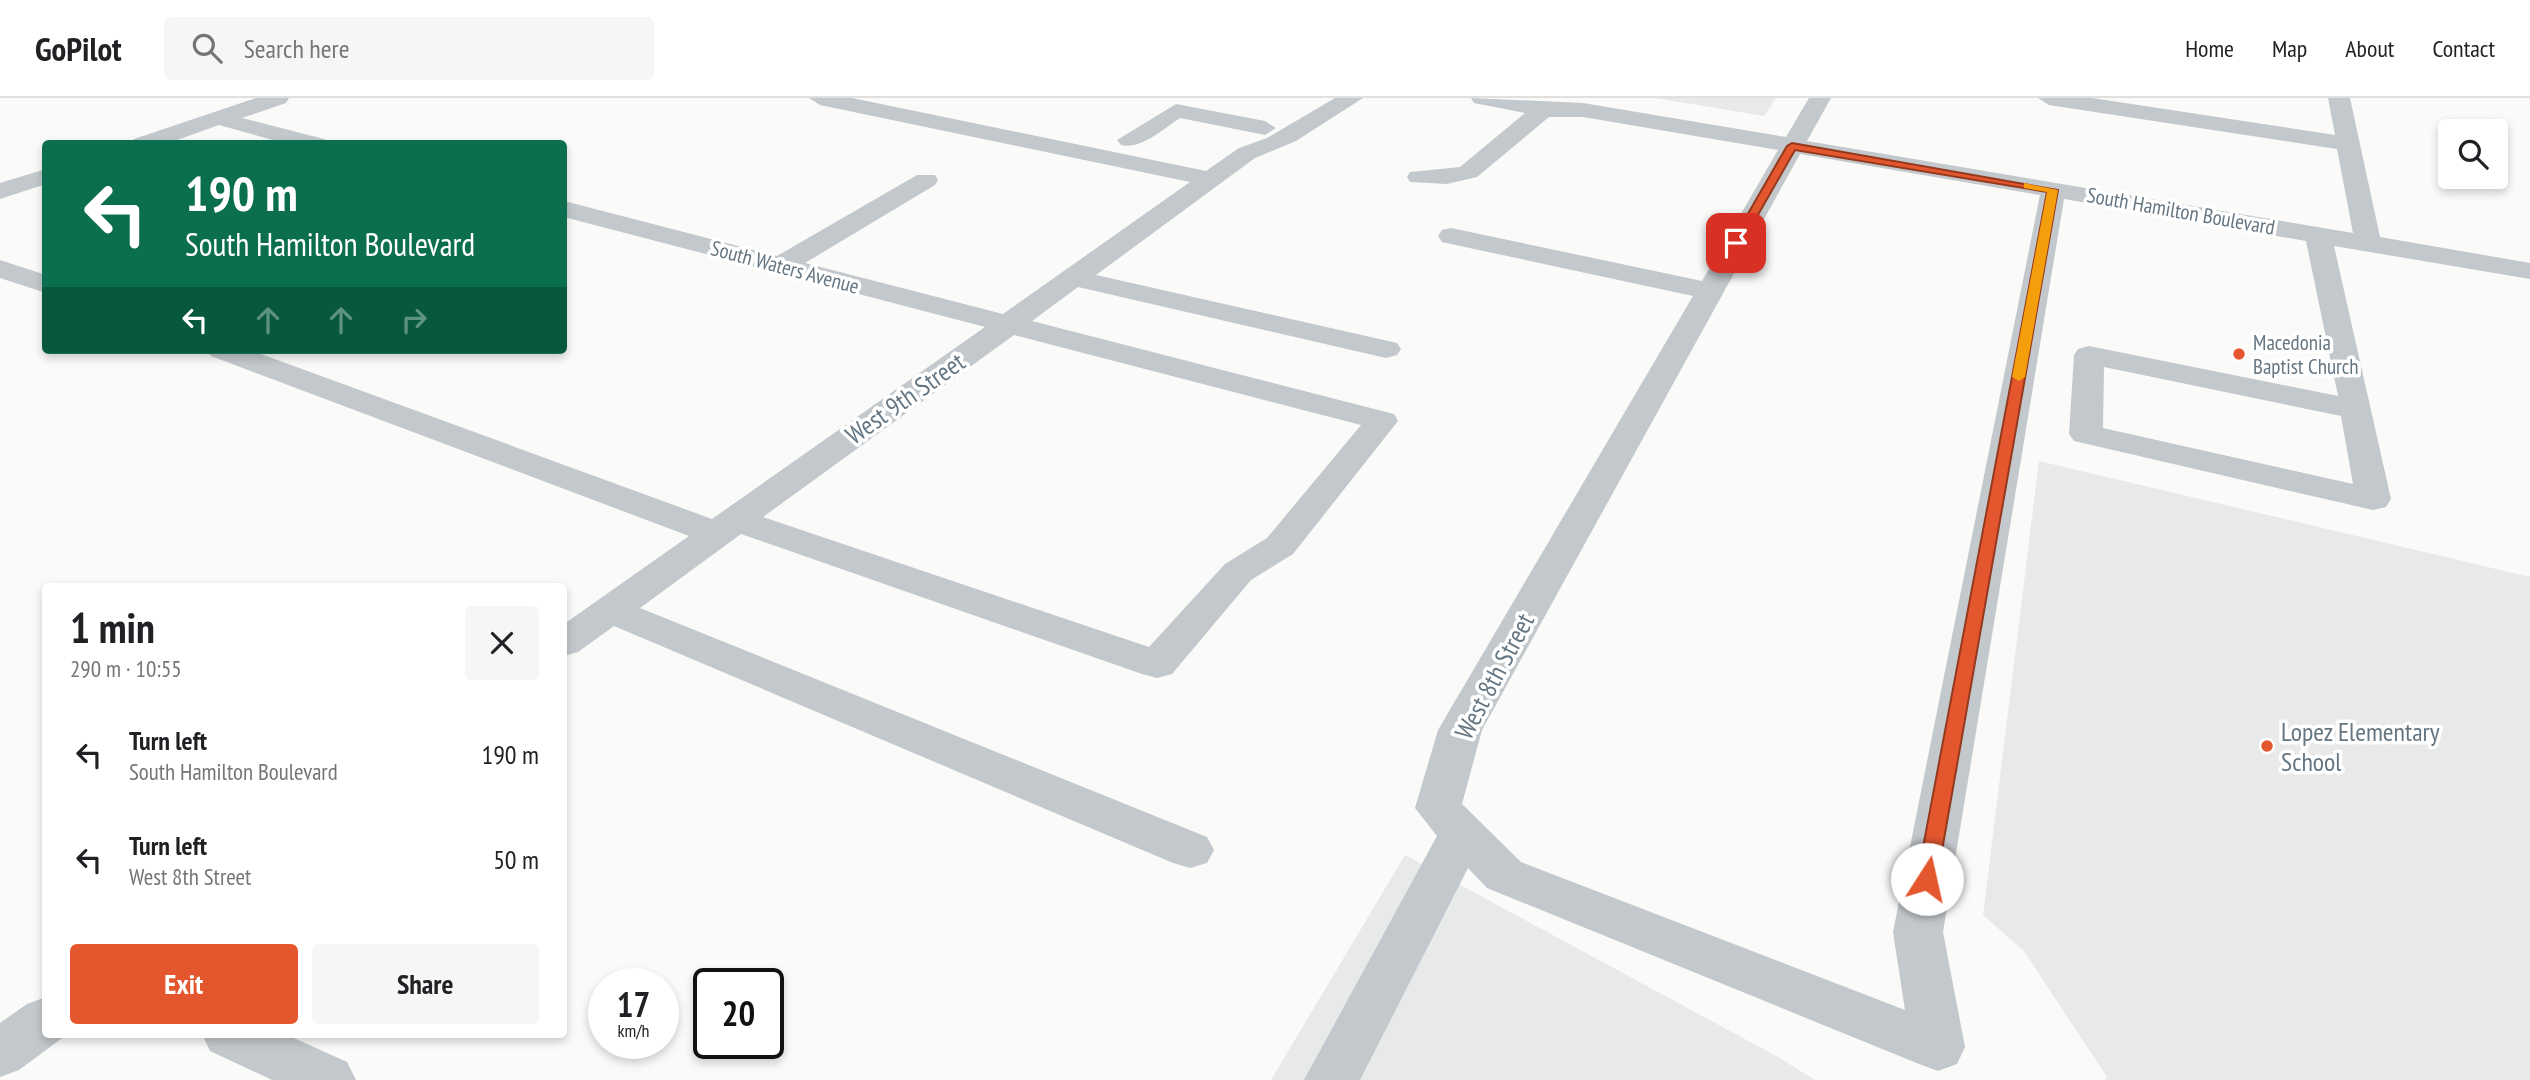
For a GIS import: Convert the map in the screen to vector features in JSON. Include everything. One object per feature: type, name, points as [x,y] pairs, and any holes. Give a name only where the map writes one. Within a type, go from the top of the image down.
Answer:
[{"type":"street","points":[[154,140],[278,98]]},
{"type":"street","points":[[820,98],[1210,179]]},
{"type":"street","name":"West 9th Street","points":[[567,641],[1247,153],[1273,148],[1325,110],[1352,98]]},
{"type":"street","name":"South Hamilton Boulevard","points":[[1482,98],[1549,104],[2530,271]]},
{"type":"street","name":"West 8th Street","points":[[1820,98],[1460,730],[1437,808],[1504,875],[1938,1046],[1918,932],[2053,190]]},
{"type":"street","points":[[2049,98],[2089,101],[2348,144]]},
{"type":"street","points":[[2339,98],[2368,243]]},
{"type":"street","points":[[1419,177],[1459,175],[1473,170],[1549,104]]},
{"type":"street","name":"West 9th Street","points":[[1247,153],[1244,143],[1289,109]]},
{"type":"street","points":[[1129,140],[1176,111],[1265,128]]},
{"type":"street","points":[[218,118],[301,140]]},
{"type":"street","points":[[0,191],[42,177]]},
{"type":"street","points":[[780,266],[926,180]]},
{"type":"street","name":"South Waters Avenue","points":[[567,210],[1006,326],[1382,421],[1280,546],[1238,572],[1157,664],[724,526]]},
{"type":"street","points":[[2318,234],[2356,410],[2373,499],[2085,434],[2089,355],[2356,410]]},
{"type":"street","points":[[1451,236],[1709,291]]},
{"type":"street","points":[[1074,278],[1386,349]]},
{"type":"street","points":[[233,354],[724,526]]},
{"type":"street","points":[[609,610],[773,674],[1190,850]]},
{"type":"street","points":[[1332,1080],[1462,833]]},
{"type":"street","points":[[0,1053],[42,1023]]},
{"type":"street","points":[[238,1038],[328,1080]]},
{"type":"shaded area","points":[[1655,98],[1776,98],[1764,116]]},
{"type":"shaded area","name":"Lopez Elementary School","points":[[2039,461],[2530,577],[2530,1080],[2105,1080],[2107,1077],[2024,951],[1983,915]]},
{"type":"shaded area","points":[[1405,855],[1778,1057],[1815,1080],[1271,1080]]},
{"type":"slow traffic","points":[[2019,377],[2053,190],[2027,186]]},
{"type":"place","name":"Macedonia Baptist Church","points":[[2239,354]]},
{"type":"place","name":"Lopez Elementary School","points":[[2267,746]]},
{"type":"route","points":[[1736,243],[1792,146],[2053,190],[1927,879]]}]
